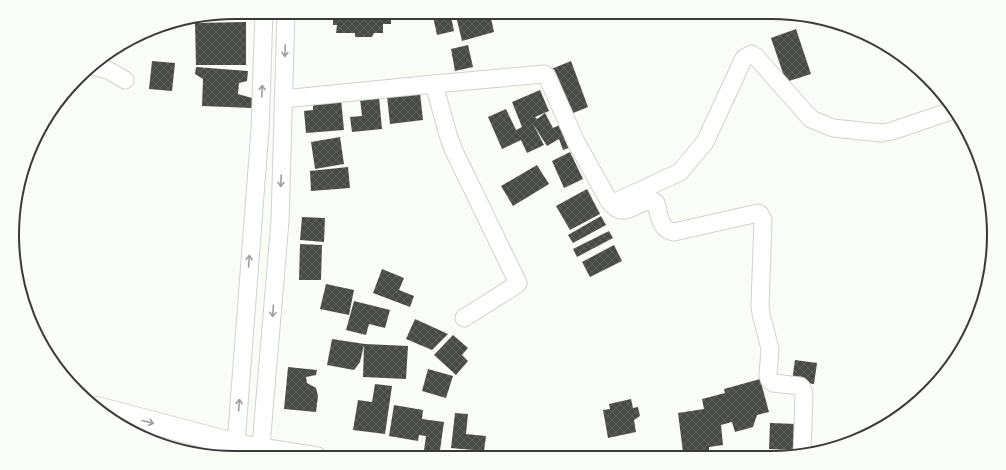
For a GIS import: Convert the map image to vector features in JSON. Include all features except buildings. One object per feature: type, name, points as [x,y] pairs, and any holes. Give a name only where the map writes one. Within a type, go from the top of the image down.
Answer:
[{"type":"highway","points":[[112,413],[237,451]]},
{"type":"street","points":[[237,451],[260,130],[264,19]]},
{"type":"street","points":[[261,451],[280,221],[286,19]]},
{"type":"street","points":[[611,204],[680,172],[705,142],[744,58],[752,54],[811,119],[833,128],[881,133],[892,131],[949,112]]},
{"type":"street","points":[[99,68],[108,70],[125,80]]},
{"type":"street","points":[[283,99],[544,74],[547,76],[576,142],[611,204],[617,210],[626,210],[653,200],[656,203],[662,225],[667,230],[671,231],[758,213],[762,215],[760,305],[770,349],[768,375],[769,379],[773,383],[800,386],[802,388],[804,394],[802,449]]},
{"type":"street","points":[[434,84],[454,151],[518,283],[464,318]]},
{"type":"street","points":[[260,130],[283,133]]}]
